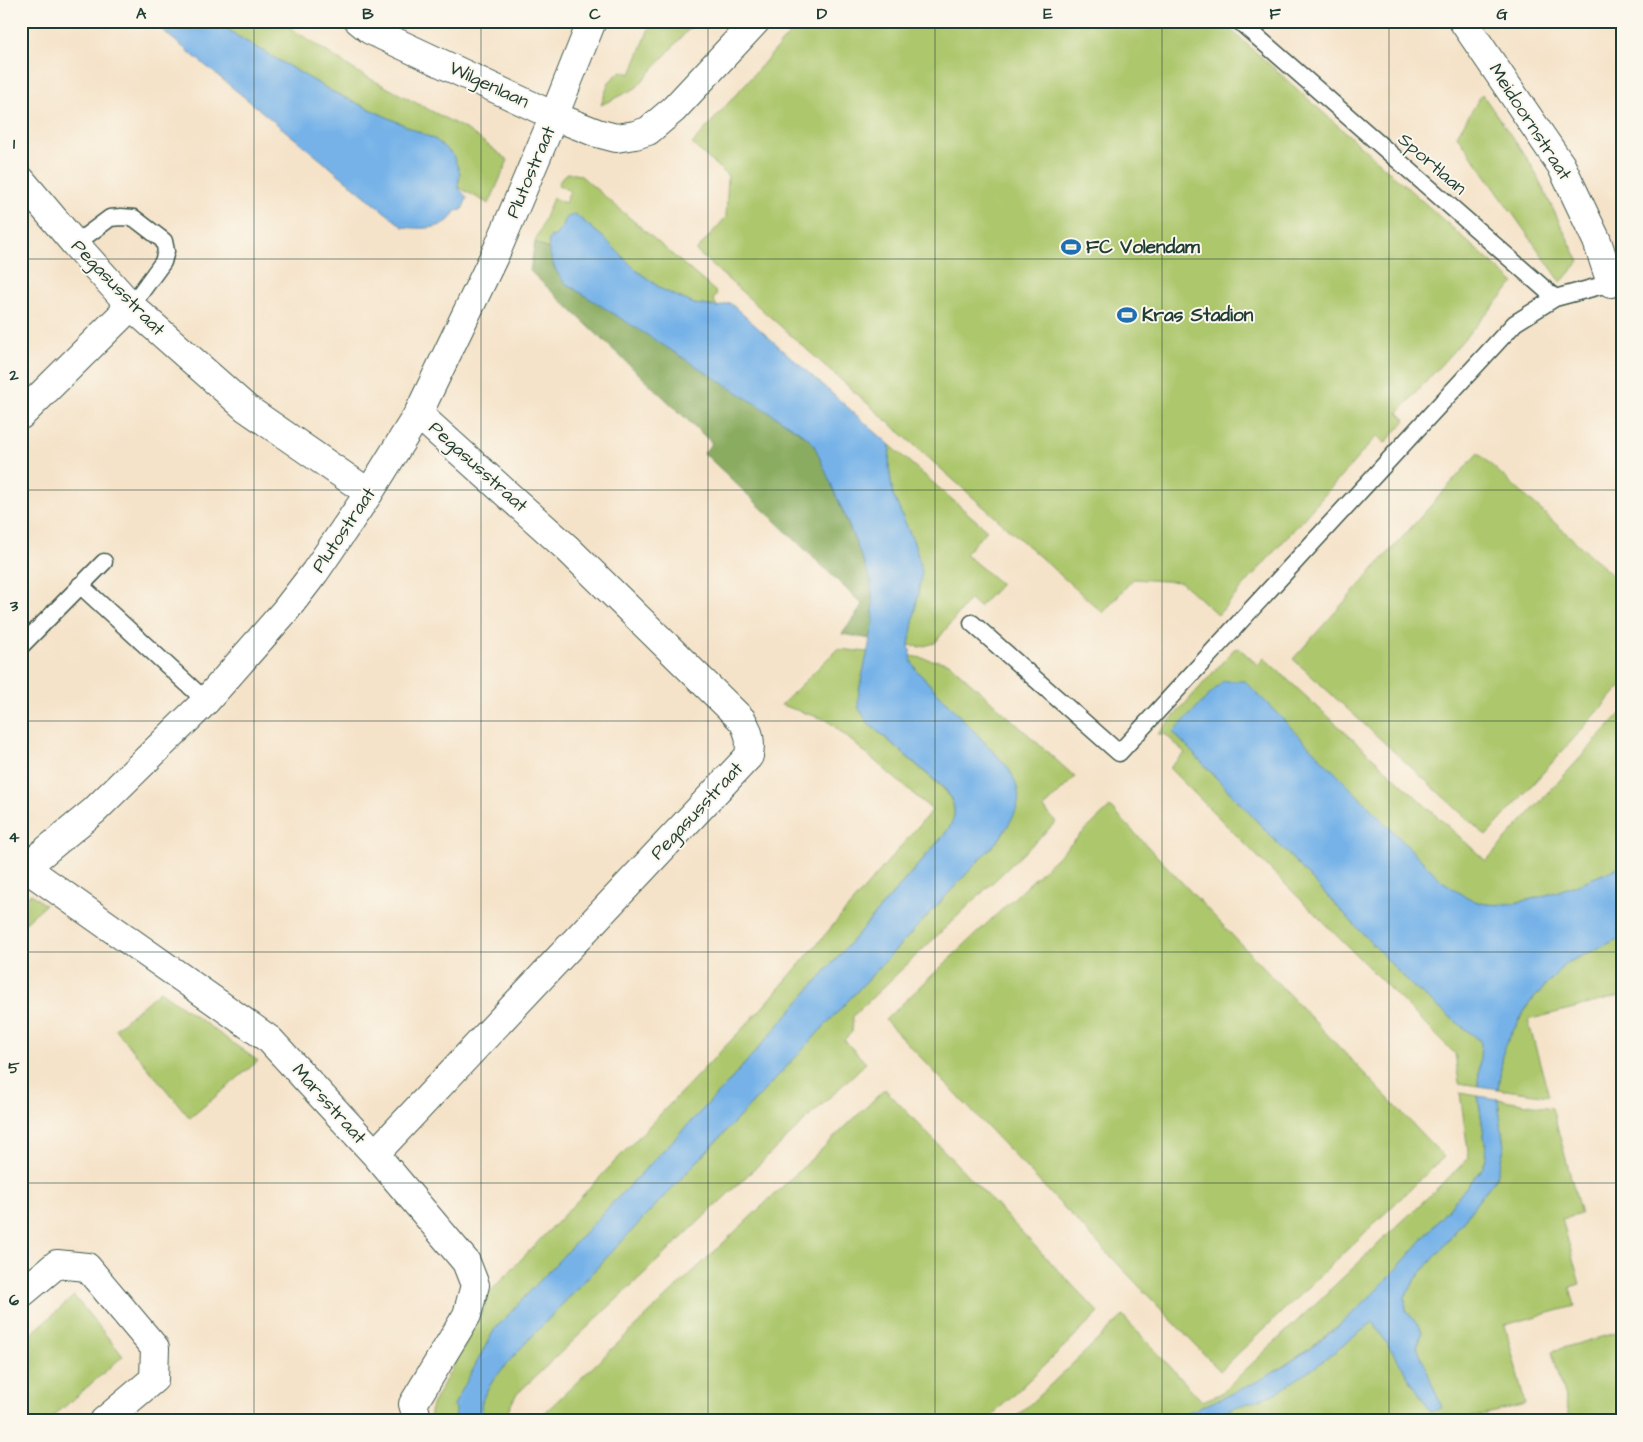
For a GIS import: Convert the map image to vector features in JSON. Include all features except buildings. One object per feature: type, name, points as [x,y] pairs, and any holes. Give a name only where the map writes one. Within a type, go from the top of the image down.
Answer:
[{"type":"street","name":"Wilgenlaan","points":[[359,21],[370,30],[554,116],[597,133],[616,138],[648,131],[674,109],[756,21]]},
{"type":"street","name":"Plutostraat","points":[[23,867],[94,811],[206,701],[285,611],[315,572],[369,494],[418,414],[498,248],[592,21]]},
{"type":"street","name":"Meidoornstraat","points":[[1463,21],[1561,165],[1616,282]]},
{"type":"street","name":"Pegasusstraat","points":[[21,180],[131,306],[246,408],[369,494]]},
{"type":"street","points":[[21,415],[131,306]]},
{"type":"street","name":"Pegasusstraat","points":[[375,1154],[749,756],[751,744],[749,732],[742,720],[568,549],[418,414]]},
{"type":"street","name":"Marsstraat","points":[[23,867],[270,1040],[375,1154],[466,1262],[475,1285],[467,1315],[413,1404],[418,1421]]},
{"type":"street","points":[[21,1294],[58,1264],[88,1267],[155,1348],[154,1379],[104,1421]]},
{"type":"lane","name":"Sportlaan","points":[[1239,21],[1555,298]]},
{"type":"lane","points":[[75,244],[110,218],[121,216],[134,218],[164,241],[166,251],[163,262],[131,306]]},
{"type":"lane","points":[[972,623],[1119,753],[1514,323],[1555,298],[1616,282]]},
{"type":"lane","points":[[21,646],[104,562]]},
{"type":"lane","points":[[80,585],[206,701]]},
{"type":"green space","points":[[218,21],[280,21],[356,71],[469,131],[508,160],[489,204],[458,187],[460,173],[436,140],[333,92],[237,36]]},
{"type":"green space","points":[[652,21],[696,21],[636,88],[601,105],[609,82],[621,71],[631,74]]},
{"type":"green space","name":"Kras Stadion","points":[[801,21],[1220,21],[1514,283],[1398,413],[1406,420],[1385,443],[1377,436],[1218,615],[1181,582],[1133,579],[1103,613],[696,251],[726,217],[728,176],[692,144]]},
{"type":"green space","points":[[1482,94],[1531,164],[1579,262],[1561,282],[1457,135]]},
{"type":"green space","points":[[568,173],[580,175],[717,293],[713,300],[718,307],[694,304],[663,290],[636,270],[605,239],[575,214],[565,220],[563,226],[554,237],[551,236],[548,249],[535,242],[553,198],[565,203],[570,191],[558,185],[562,177]]},
{"type":"green space","points":[[535,242],[549,250],[554,268],[565,283],[759,405],[810,440],[834,490],[871,581],[874,622],[871,639],[842,634],[863,605],[704,453],[712,443],[530,271]]},
{"type":"green space","points":[[890,445],[987,530],[965,554],[1001,584],[979,607],[970,599],[935,643],[920,647],[909,645],[912,626],[915,545],[893,495],[889,467]]},
{"type":"green space","points":[[1478,453],[1622,584],[1622,685],[1486,836],[1293,659]]},
{"type":"green space","points":[[1239,648],[1258,665],[1264,658],[1486,861],[1622,712],[1622,866],[1549,894],[1507,904],[1489,904],[1467,897],[1442,881],[1173,732],[1412,986],[1482,1042],[1478,1086],[1459,1083],[1455,1054],[1169,768],[1185,753],[1165,734],[1158,734],[1234,649]]},
{"type":"green space","points":[[837,649],[868,652],[859,691],[868,723],[945,790],[954,809],[949,829],[728,1083],[603,1213],[455,1411],[457,1421],[430,1421],[432,1405],[481,1315],[486,1296],[763,1007],[932,810],[827,720],[781,705]]},
{"type":"green space","points":[[911,656],[949,663],[1075,777],[1044,808],[1056,822],[853,1016],[852,1032],[844,1040],[866,1063],[516,1395],[506,1414],[510,1421],[485,1421],[482,1401],[489,1387],[505,1366],[1000,838],[1011,819],[1015,811],[1018,795],[1013,777],[1007,766],[917,671]]},
{"type":"green space","points":[[1110,807],[1444,1157],[1220,1371],[885,1020]]},
{"type":"green space","points":[[31,894],[45,905],[21,926],[21,900]]},
{"type":"green space","points":[[1622,937],[1622,1002],[1620,996],[1528,1020],[1549,1096],[1498,1089],[1504,1047],[1528,1005],[1565,964]]},
{"type":"green space","points":[[160,991],[258,1061],[190,1118],[115,1029]]},
{"type":"green space","points":[[885,1089],[1099,1313],[986,1421],[536,1421]]},
{"type":"green space","points":[[1460,1093],[1478,1096],[1487,1155],[1483,1167],[1417,1246],[1365,1304],[1309,1349],[1270,1375],[1222,1399],[1168,1421],[1012,1421],[1123,1316],[1202,1401],[1220,1394],[1469,1158]]},
{"type":"green space","points":[[1498,1099],[1552,1108],[1581,1214],[1562,1219],[1580,1284],[1570,1287],[1575,1306],[1505,1325],[1525,1404],[1459,1421],[1205,1421],[1318,1365],[1374,1321],[1431,1412],[1417,1346],[1422,1331],[1406,1310],[1405,1298],[1414,1281],[1442,1249],[1497,1176],[1504,1148]]},
{"type":"green space","points":[[74,1296],[123,1356],[48,1421],[21,1421],[21,1343]]},
{"type":"green space","points":[[1622,1331],[1622,1421],[1571,1421],[1552,1351]]},
{"type":"water","points":[[151,21],[218,21],[237,36],[333,92],[436,140],[453,155],[460,173],[458,187],[467,198],[462,210],[455,211],[451,218],[440,225],[425,228],[403,227]]},
{"type":"water","points":[[575,214],[605,239],[636,270],[663,290],[694,304],[718,307],[730,303],[890,445],[889,467],[893,495],[915,545],[922,572],[909,645],[912,662],[917,671],[1007,766],[1019,795],[1016,811],[1000,838],[505,1366],[489,1387],[482,1401],[485,1421],[457,1421],[454,1405],[494,1330],[728,1083],[939,841],[949,828],[954,816],[953,804],[946,790],[868,723],[859,709],[859,691],[874,622],[871,581],[815,447],[800,432],[565,283],[553,264],[548,249],[548,242],[551,236],[554,237],[563,226],[566,218]]},
{"type":"water","points":[[1223,681],[1245,681],[1442,881],[1475,901],[1489,904],[1507,904],[1527,900],[1570,887],[1622,866],[1622,937],[1565,964],[1528,1005],[1504,1047],[1498,1089],[1478,1086],[1481,1042],[1412,986],[1173,732]]},
{"type":"water","points":[[1478,1096],[1498,1099],[1504,1148],[1497,1176],[1442,1249],[1414,1281],[1405,1298],[1406,1310],[1422,1331],[1417,1346],[1442,1408],[1431,1412],[1373,1322],[1318,1365],[1275,1394],[1233,1408],[1205,1421],[1168,1421],[1244,1388],[1301,1355],[1331,1333],[1385,1281],[1483,1167],[1487,1155]]},
{"type":"place","name":"FC Volendam","points":[[1071,247]]},
{"type":"place","name":"Kras Stadion","points":[[1127,315]]}]
